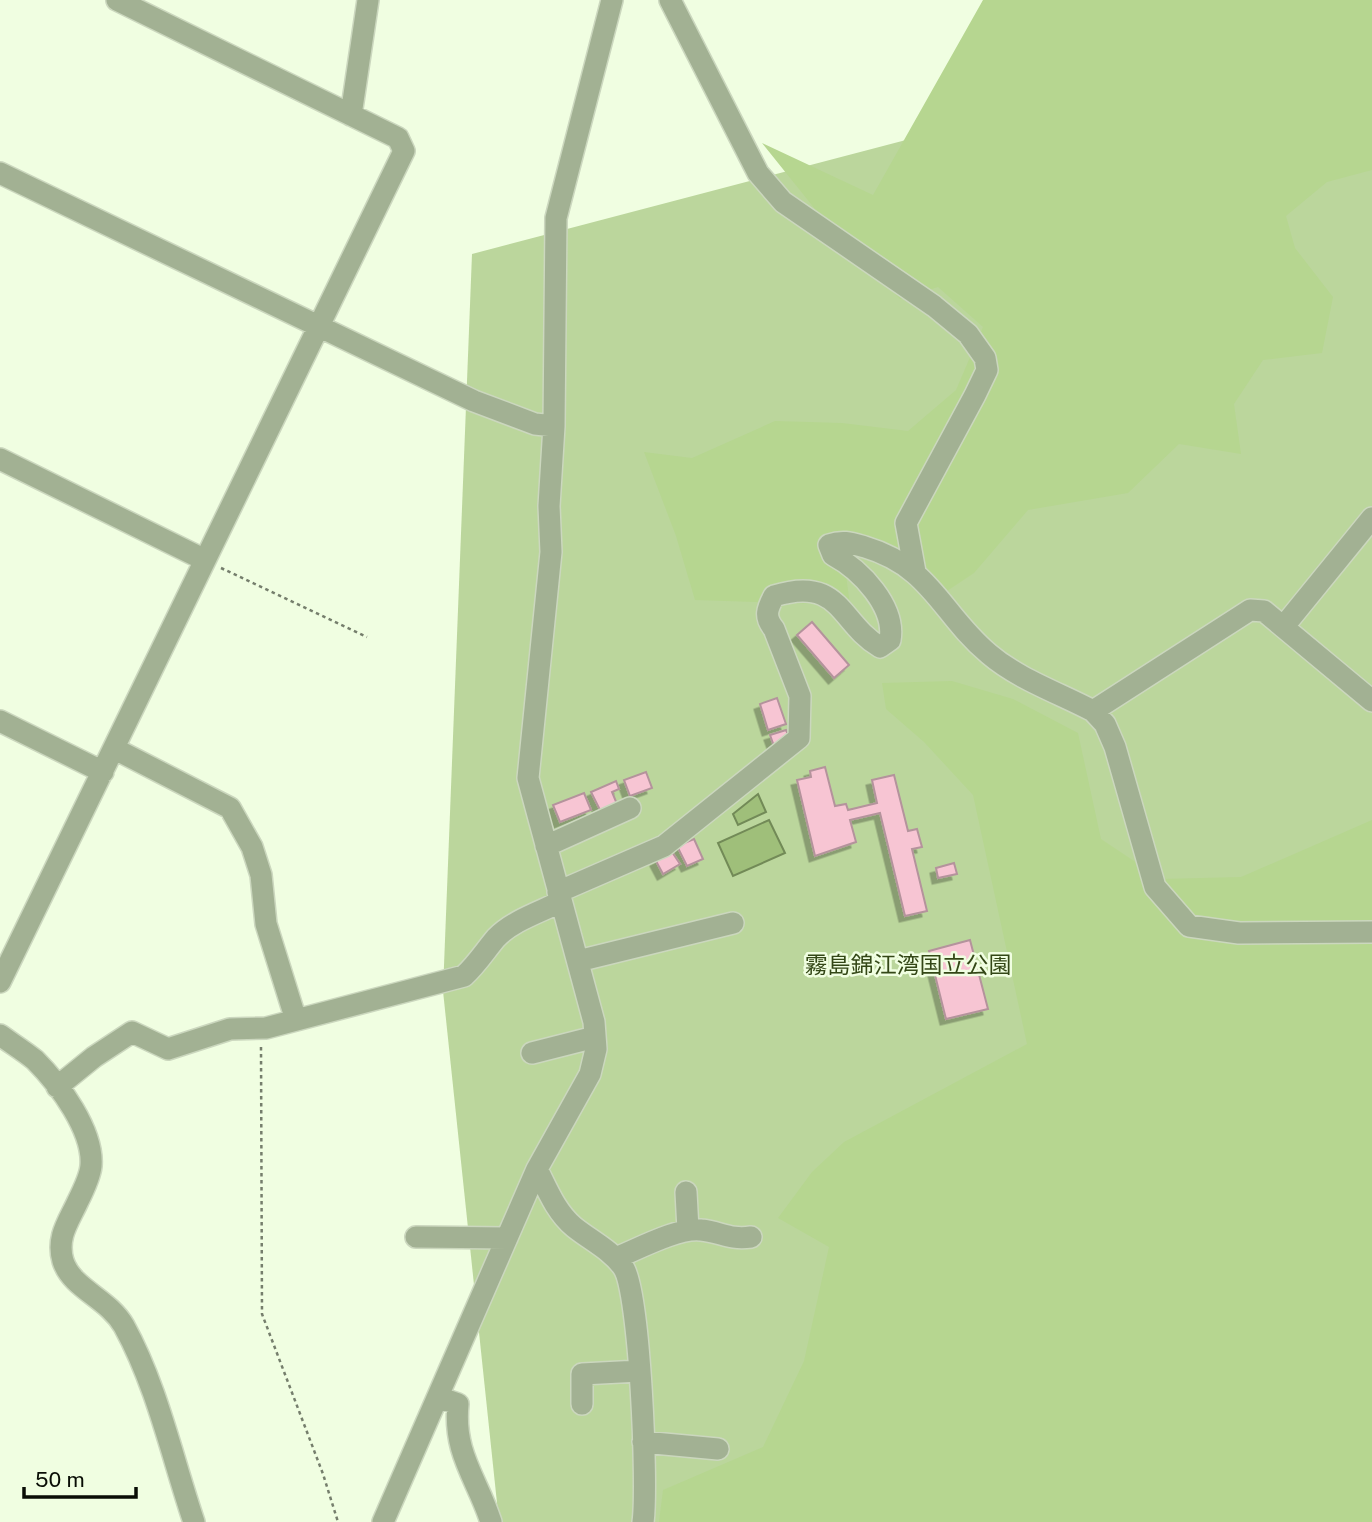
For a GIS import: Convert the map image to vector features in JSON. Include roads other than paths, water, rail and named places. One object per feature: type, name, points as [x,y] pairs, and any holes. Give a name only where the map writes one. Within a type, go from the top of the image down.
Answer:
[{"type":"street","points":[[0,982],[404,151],[398,138],[117,0]]},
{"type":"street","points":[[351,115],[368,0]]},
{"type":"street","points":[[383,1522],[537,1169],[590,1074],[595,1037],[578,961],[528,778],[551,552],[549,506],[554,426],[556,218],[612,0]]},
{"type":"street","points":[[670,0],[758,173],[783,202],[943,313],[968,334],[985,358],[987,370],[906,523],[915,572]]},
{"type":"street","points":[[0,173],[474,401],[536,424],[554,426]]},
{"type":"street","points":[[0,459],[205,560]]},
{"type":"street","points":[[1284,626],[1372,518]]},
{"type":"street","points":[[57,1087],[94,1057],[132,1032],[168,1049],[230,1030],[261,1026],[267,1028],[464,976],[481,961],[496,938],[507,930],[559,897],[664,846],[799,738],[800,696],[774,629],[768,621],[767,609],[774,596],[793,590],[831,599],[847,612],[869,641],[880,647],[890,640],[892,629],[887,614],[866,581],[853,565],[833,555],[829,545],[842,541],[891,555],[915,572],[989,654],[1093,711],[1105,724],[1115,747],[1155,887],[1189,926],[1239,933],[1372,932]]},
{"type":"street","points":[[1093,711],[1250,610],[1264,611],[1372,701]]},
{"type":"street","points":[[0,721],[103,772]]},
{"type":"street","points":[[115,749],[230,808],[255,856],[261,875],[266,924],[296,1020]]},
{"type":"street","points":[[545,846],[630,808]]},
{"type":"street","points":[[578,961],[733,923]]},
{"type":"street","points":[[0,1035],[34,1060],[57,1087],[89,1143],[91,1168],[78,1203],[62,1230],[62,1259],[72,1279],[100,1298],[123,1324],[155,1398],[194,1522]]},
{"type":"street","points":[[532,1053],[595,1037]]},
{"type":"street","points":[[537,1169],[565,1218],[616,1258],[631,1284],[643,1443],[643,1522]]},
{"type":"street","points":[[686,1192],[688,1230]]},
{"type":"street","points":[[616,1258],[688,1230],[702,1230],[734,1240],[751,1237]]},
{"type":"street","points":[[416,1237],[506,1238]]},
{"type":"street","points":[[582,1404],[582,1374],[639,1370]]},
{"type":"street","points":[[438,1397],[458,1404],[456,1428],[463,1462],[491,1522]]},
{"type":"street","points":[[643,1443],[718,1449]]},
{"type":"park label","name":"霧島錦江湾国立公園","points":[[908,964]]}]
